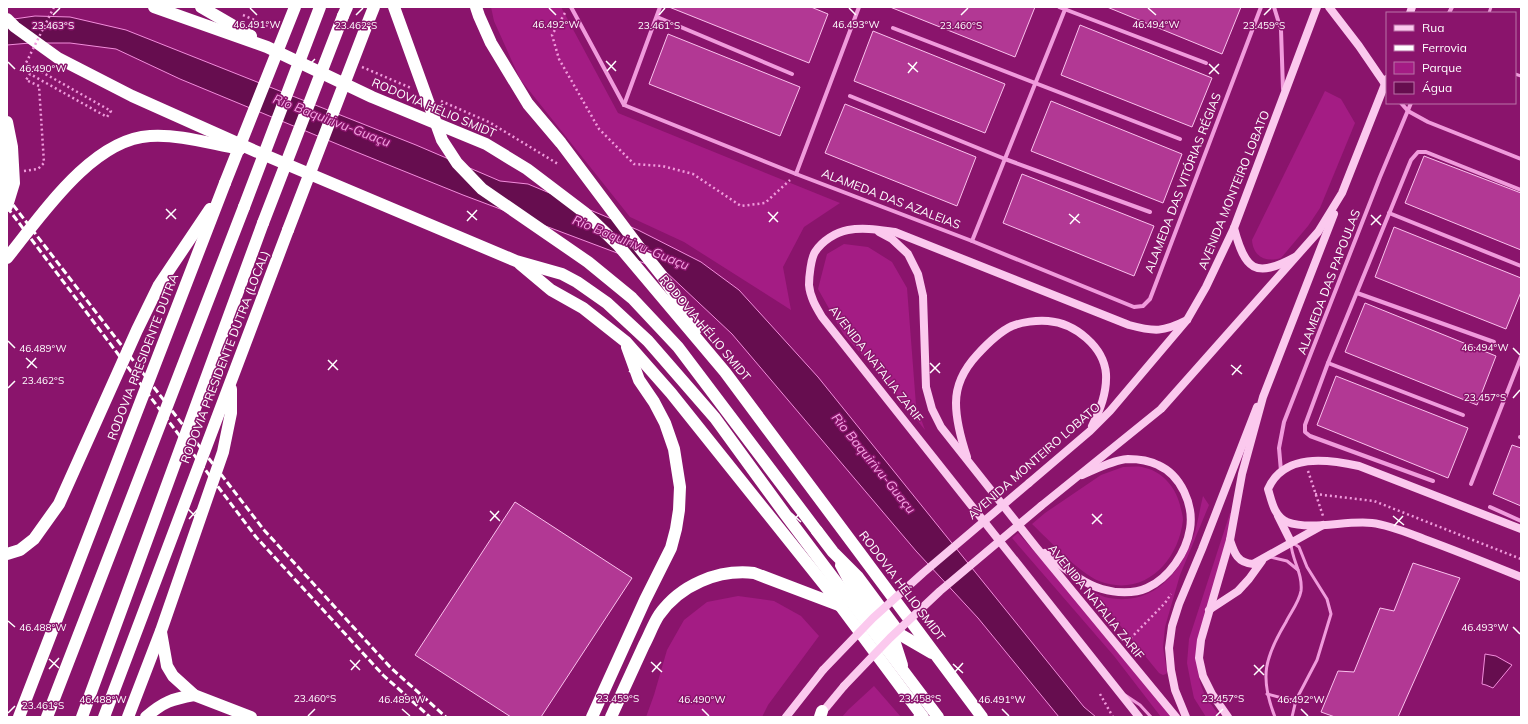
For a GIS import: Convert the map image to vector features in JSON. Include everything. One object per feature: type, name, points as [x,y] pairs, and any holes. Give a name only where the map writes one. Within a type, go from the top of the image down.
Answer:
[{"type":"highway","name":"RODOVIA HÉLIO SMIDT","points":[[154,7],[267,47],[372,97],[486,144],[527,169],[585,213],[618,245],[734,383],[982,717]]},
{"type":"highway","points":[[201,7],[267,47]]},
{"type":"highway","name":"RODOVIA PRESIDENTE DUTRA","points":[[19,717],[294,7]]},
{"type":"highway","points":[[47,717],[320,7]]},
{"type":"highway","name":"RODOVIA PRESIDENTE DUTRA (LOCAL)","points":[[104,717],[230,382],[374,7]]},
{"type":"highway","points":[[394,7],[442,140],[457,163],[482,189],[588,262],[632,298],[678,347],[817,531],[834,552],[858,577],[901,635],[936,655]]},
{"type":"highway","points":[[476,7],[478,16],[491,42],[528,104],[561,143],[610,210],[662,276],[725,372]]},
{"type":"highway","points":[[82,717],[263,223],[345,11]]},
{"type":"highway","points":[[7,19],[15,27],[58,58],[132,96],[256,151],[516,261],[562,274],[577,282],[607,303],[648,341],[714,418],[938,717]]},
{"type":"highway","points":[[7,122],[12,147],[14,183],[7,206]]},
{"type":"highway","points":[[7,258],[58,195],[81,170],[96,157],[133,139],[148,136],[181,137],[256,151]]},
{"type":"highway","points":[[7,554],[20,550],[34,539],[59,504],[137,330],[159,285],[223,188]]},
{"type":"highway","points":[[516,261],[551,290],[583,308],[626,342],[671,393],[841,606],[924,717]]},
{"type":"highway","points":[[592,717],[642,607],[671,548],[679,510],[680,487],[674,449],[665,423],[654,402],[639,380],[626,342]]},
{"type":"highway","points":[[128,717],[161,631],[223,452],[231,413],[230,382]]},
{"type":"highway","points":[[834,552],[851,584],[894,640],[906,675]]},
{"type":"highway","points":[[611,717],[658,616],[671,600],[690,586],[717,575],[740,572],[754,573],[841,606]]},
{"type":"highway","points":[[161,631],[167,666],[173,676],[194,695],[251,717]]},
{"type":"highway","points":[[618,717],[634,666]]},
{"type":"highway","points":[[146,717],[167,701],[174,698],[194,695]]},
{"type":"main road","name":"AVENIDA MONTEIRO LOBATO","points":[[786,717],[823,670],[873,618],[923,573],[1090,431],[1110,412],[1187,320],[1206,287],[1234,228],[1317,7]]},
{"type":"main road","points":[[1228,717],[1212,694],[1203,676],[1199,658],[1201,640],[1230,540],[1242,474],[1263,397],[1386,83],[1329,7]]},
{"type":"main road","points":[[820,715],[844,686],[890,638],[940,591],[1074,478],[1161,409],[1301,253],[1318,232],[1342,193]]},
{"type":"main road","points":[[1234,228],[1239,247],[1246,260],[1253,266],[1261,269],[1271,268],[1301,253]]},
{"type":"main road","points":[[872,229],[895,232],[1129,325],[1157,331],[1171,328],[1187,320]]},
{"type":"main road","name":"AVENIDA NATALIA ZARIF","points":[[1139,717],[822,316],[814,303],[809,286],[810,270],[815,252],[831,236],[848,230],[872,229],[892,239],[908,254],[918,274],[923,296],[926,387],[932,409],[941,427],[1036,547],[1176,717]]},
{"type":"main road","points":[[969,463],[961,439],[957,419],[956,402],[959,384],[966,367],[980,351],[994,337],[1012,326],[1031,322],[1048,321],[1065,325],[1081,334],[1091,343],[1102,357],[1106,374],[1105,392],[1099,411],[1090,431]]},
{"type":"main road","points":[[1186,717],[1175,690],[1171,670],[1169,648],[1172,626],[1179,604],[1202,549],[1255,410],[1263,397]]},
{"type":"main road","points":[[1036,547],[1088,584],[1117,592],[1131,592],[1146,588],[1162,578],[1178,560],[1185,546],[1190,528],[1190,510],[1185,493],[1178,481],[1170,473],[1159,465],[1148,461],[1128,459],[1109,464],[1074,478]]},
{"type":"main road","points":[[1291,542],[1275,511],[1268,489],[1272,480],[1281,471],[1307,461],[1326,460],[1359,466],[1521,530]]},
{"type":"main road","points":[[1278,516],[1295,524],[1367,523],[1387,527],[1448,548],[1521,577]]},
{"type":"main road","points":[[1230,540],[1236,555],[1244,563],[1253,564],[1326,524]]},
{"type":"main road","points":[[1209,610],[1238,591],[1249,580],[1265,558]]},
{"type":"street","points":[[570,7],[624,105]]},
{"type":"street","points":[[624,105],[660,7]]},
{"type":"street","points":[[796,174],[859,7]]},
{"type":"street","points":[[1059,7],[1066,8],[1206,63]]},
{"type":"street","name":"ALAMEDA DAS VITÓRIAS RÉGIAS","points":[[1150,299],[1261,7]]},
{"type":"street","points":[[1274,7],[1281,30],[1284,70],[1283,98]]},
{"type":"street","points":[[972,241],[1066,8]]},
{"type":"street","points":[[657,16],[792,74]]},
{"type":"street","points":[[893,28],[1180,139]]},
{"type":"street","points":[[850,96],[1005,159],[1150,212]]},
{"type":"street","points":[[1402,104],[1408,111],[1428,122],[1521,159]]},
{"type":"street","name":"ALAMEDA DAS PAPOULAS","points":[[1281,471],[1279,448],[1284,422],[1380,177],[1411,104]]},
{"type":"street","name":"ALAMEDA DAS AZALEIAS","points":[[624,105],[796,174],[972,241],[1134,307],[1143,306],[1150,299]]},
{"type":"street","points":[[1432,481],[1310,436],[1305,432],[1305,425],[1328,363],[1389,213],[1411,160],[1418,152],[1426,152],[1521,190]]},
{"type":"street","points":[[1389,213],[1521,266]]},
{"type":"street","points":[[1357,293],[1494,342]]},
{"type":"street","points":[[1472,484],[1521,357]]},
{"type":"street","points":[[1328,363],[1463,415]]},
{"type":"street","points":[[1490,508],[1521,520]]},
{"type":"lane","points":[[1275,717],[1267,694],[1265,673],[1268,659],[1276,638],[1299,598],[1302,586],[1300,572],[1292,551],[1291,542]]},
{"type":"lane","points":[[1291,542],[1299,547],[1307,567],[1327,598],[1331,614],[1317,660],[1296,700],[1292,717]]},
{"type":"lane","points":[[1265,558],[1287,561],[1300,572]]},
{"type":"lane","points":[[1117,689],[1140,705],[1151,717]]},
{"type":"lane","points":[[1267,694],[1286,700],[1296,700]]},
{"type":"path","points":[[13,170],[24,171],[38,169],[44,163],[39,86],[26,80],[30,74],[108,117],[111,111],[26,63],[54,7]]},
{"type":"path","points":[[570,7],[552,35],[559,59],[599,129],[634,164],[662,166],[692,174],[741,206],[765,203],[796,174]]},
{"type":"path","points":[[238,13],[281,32]]},
{"type":"path","points":[[361,67],[411,88]]},
{"type":"path","points":[[439,101],[489,122],[558,164]]},
{"type":"path","points":[[1307,461],[1315,494],[1326,524]]},
{"type":"path","points":[[1315,494],[1374,501],[1521,559]]},
{"type":"path","points":[[1100,694],[1113,717]]},
{"type":"green space","points":[[491,7],[561,7],[618,113],[840,203],[804,227],[783,267],[791,310],[684,242],[630,217],[520,79],[494,21]]},
{"type":"green space","points":[[1325,91],[1341,99],[1355,123],[1320,208],[1308,226],[1281,258],[1270,260],[1265,259],[1257,254],[1252,240]]},
{"type":"green space","points":[[844,244],[868,247],[892,262],[907,288],[916,405],[925,430],[884,379],[844,335],[818,289],[827,254]]},
{"type":"green space","points":[[1123,467],[1142,467],[1149,469],[1167,480],[1178,498],[1183,520],[1180,536],[1174,550],[1166,563],[1156,573],[1144,581],[1130,585],[1115,585],[1099,581],[1082,571],[1032,524],[1045,513],[1101,475]]},
{"type":"green space","points":[[1203,496],[1209,505],[1180,575],[1165,627],[1163,647],[1167,672],[1163,675],[1159,673],[1092,591],[1107,598],[1125,599],[1140,597],[1153,591],[1164,583],[1183,560],[1195,532]]},
{"type":"green space","points":[[1230,513],[1233,513],[1197,661],[1199,678],[1203,691],[1221,717],[1206,717],[1194,698],[1187,663],[1189,639]]},
{"type":"green space","points":[[1018,533],[1049,568],[1172,717],[1161,717],[1114,656],[1012,538]]},
{"type":"green space","points":[[738,596],[774,601],[801,616],[819,636],[768,705],[762,717],[646,717],[667,650],[684,620],[707,602]]},
{"type":"green space","points":[[874,686],[901,717],[842,717],[848,710]]},
{"type":"water","name":"Rio Baquirivu-Guaçu","points":[[35,16],[70,17],[126,30],[416,145],[500,181],[528,184],[638,230],[701,262],[739,290],[818,377],[1084,707],[1096,717],[1059,717],[978,618],[916,551],[732,334],[665,271],[463,195],[354,151],[180,79],[116,49],[70,43],[30,43],[7,45],[7,20]]},
{"type":"water","points":[[1485,654],[1496,656],[1512,665],[1493,688],[1482,684]]},
{"type":"building","points":[[669,7],[811,7],[828,14],[809,63]]},
{"type":"building","points":[[890,7],[1035,7],[1015,57]]},
{"type":"building","points":[[1107,7],[1241,7],[1222,54]]},
{"type":"building","points":[[1080,25],[1212,78],[1192,127],[1061,75]]},
{"type":"building","points":[[873,31],[1005,84],[985,133],[854,81]]},
{"type":"building","points":[[668,34],[800,87],[780,136],[649,84]]},
{"type":"building","points":[[1051,101],[1182,154],[1163,203],[1031,151]]},
{"type":"building","points":[[845,104],[976,157],[957,206],[825,153]]},
{"type":"building","points":[[1424,156],[1521,193],[1521,250],[1405,203]]},
{"type":"building","points":[[1022,174],[1154,226],[1134,276],[1003,223]]},
{"type":"building","points":[[1394,227],[1521,278],[1521,292],[1506,329],[1375,277]]},
{"type":"building","points":[[1365,303],[1496,356],[1477,405],[1345,352]]},
{"type":"building","points":[[1336,376],[1468,428],[1448,478],[1317,425]]},
{"type":"building","points":[[1512,445],[1521,448],[1521,506],[1493,494]]},
{"type":"building","points":[[515,502],[632,578],[541,717],[511,717],[415,655]]},
{"type":"building","points":[[1413,563],[1460,578],[1398,717],[1335,717],[1321,712],[1338,671],[1354,672],[1380,608],[1394,611]]},
{"type":"railway","points":[[7,197],[264,530],[391,668],[446,717]]},
{"type":"railway","points":[[7,207],[256,537],[383,675],[430,717]]}]
